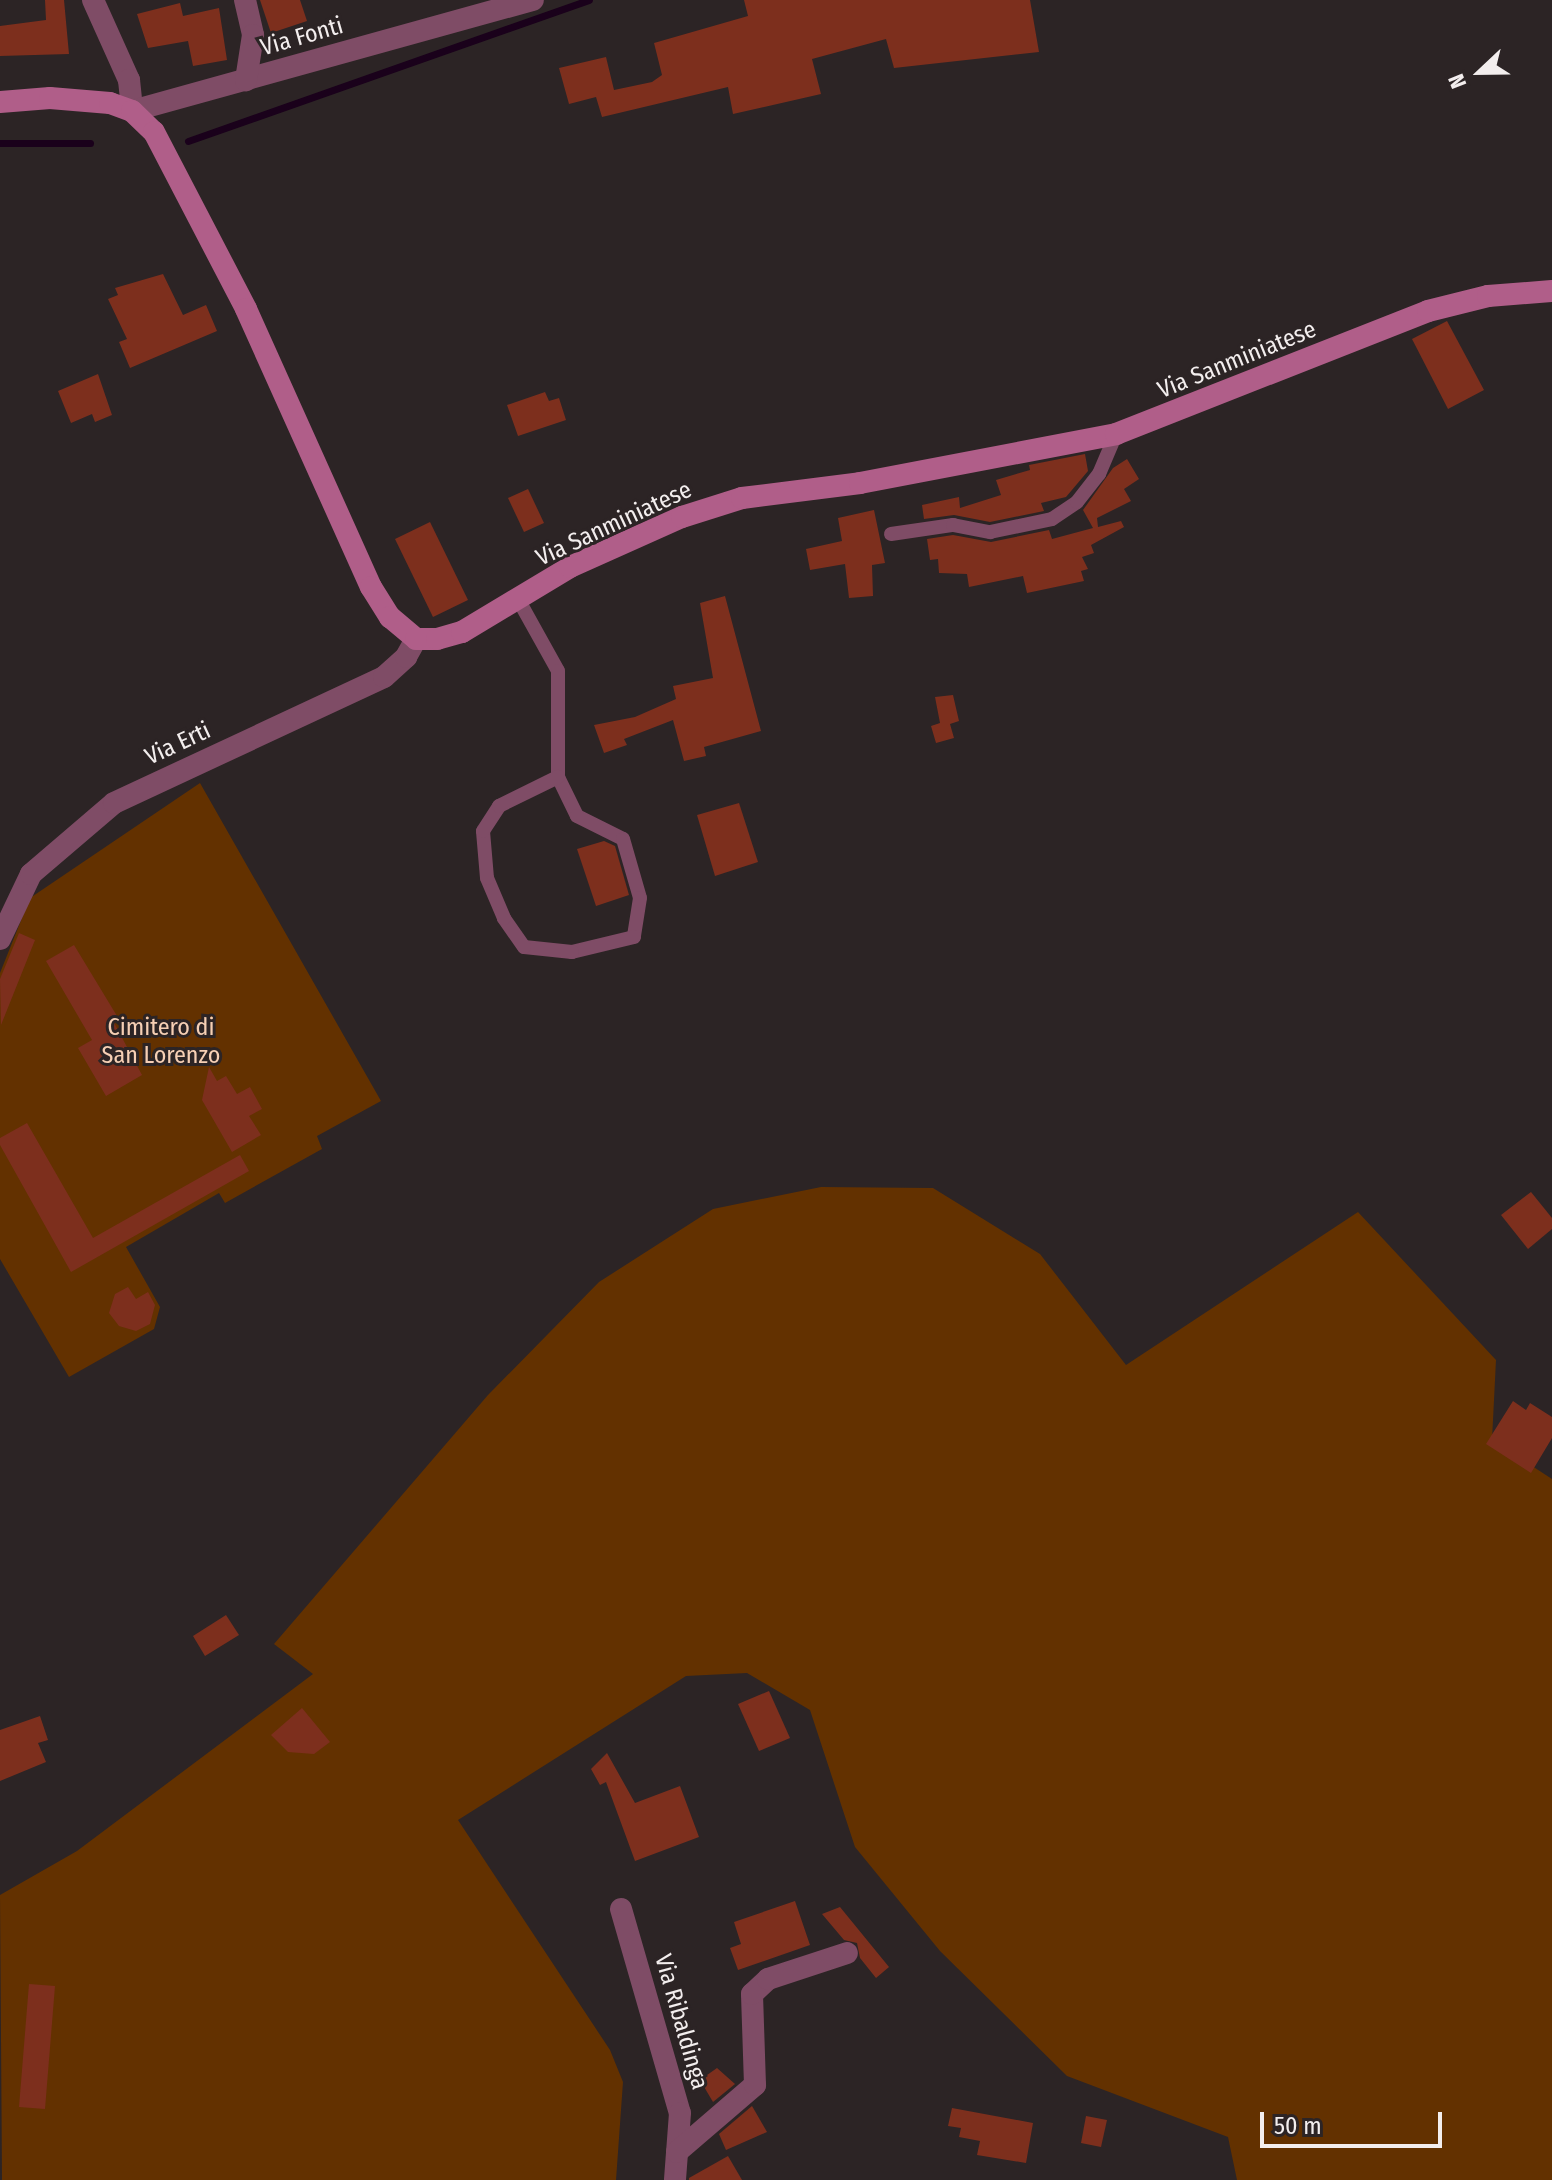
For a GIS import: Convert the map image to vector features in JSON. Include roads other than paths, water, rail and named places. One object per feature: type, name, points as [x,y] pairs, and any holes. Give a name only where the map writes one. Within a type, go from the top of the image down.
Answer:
[{"type":"main road","points":[[0,102],[90,100],[132,111],[154,132],[179,171],[371,587],[390,617],[416,639]]},
{"type":"main road","name":"Via Sanminiatese","points":[[416,639],[462,632],[570,567],[682,517],[742,498],[860,483],[1116,434],[1428,311],[1488,296],[1552,291]]},
{"type":"street","points":[[93,0],[129,80],[132,111]]},
{"type":"street","points":[[245,0],[253,35],[246,80]]},
{"type":"street","name":"Via Fonti","points":[[132,111],[533,0]]},
{"type":"street","name":"Via Erti","points":[[0,939],[31,874],[114,803],[384,677],[406,657],[416,639]]},
{"type":"street","name":"Via Ribaldinga","points":[[621,1909],[680,2113],[675,2180]]},
{"type":"street","name":"Via Ribaldinga","points":[[677,2152],[755,2085],[752,1994],[768,1979],[847,1953]]},
{"type":"lane","points":[[891,534],[953,525],[990,532],[1052,519],[1077,502],[1099,474],[1116,434]]},
{"type":"lane","points":[[518,599],[558,671],[558,777],[577,816],[623,839],[640,898],[634,937],[572,952],[524,947],[504,918],[487,878],[483,831],[499,806],[558,777]]},
{"type":"waterway","points":[[188,141],[589,0]]},
{"type":"waterway","points":[[0,143],[90,143]]},
{"type":"park label","name":"Cimitero di San Lorenzo","points":[[161,1042]]}]
